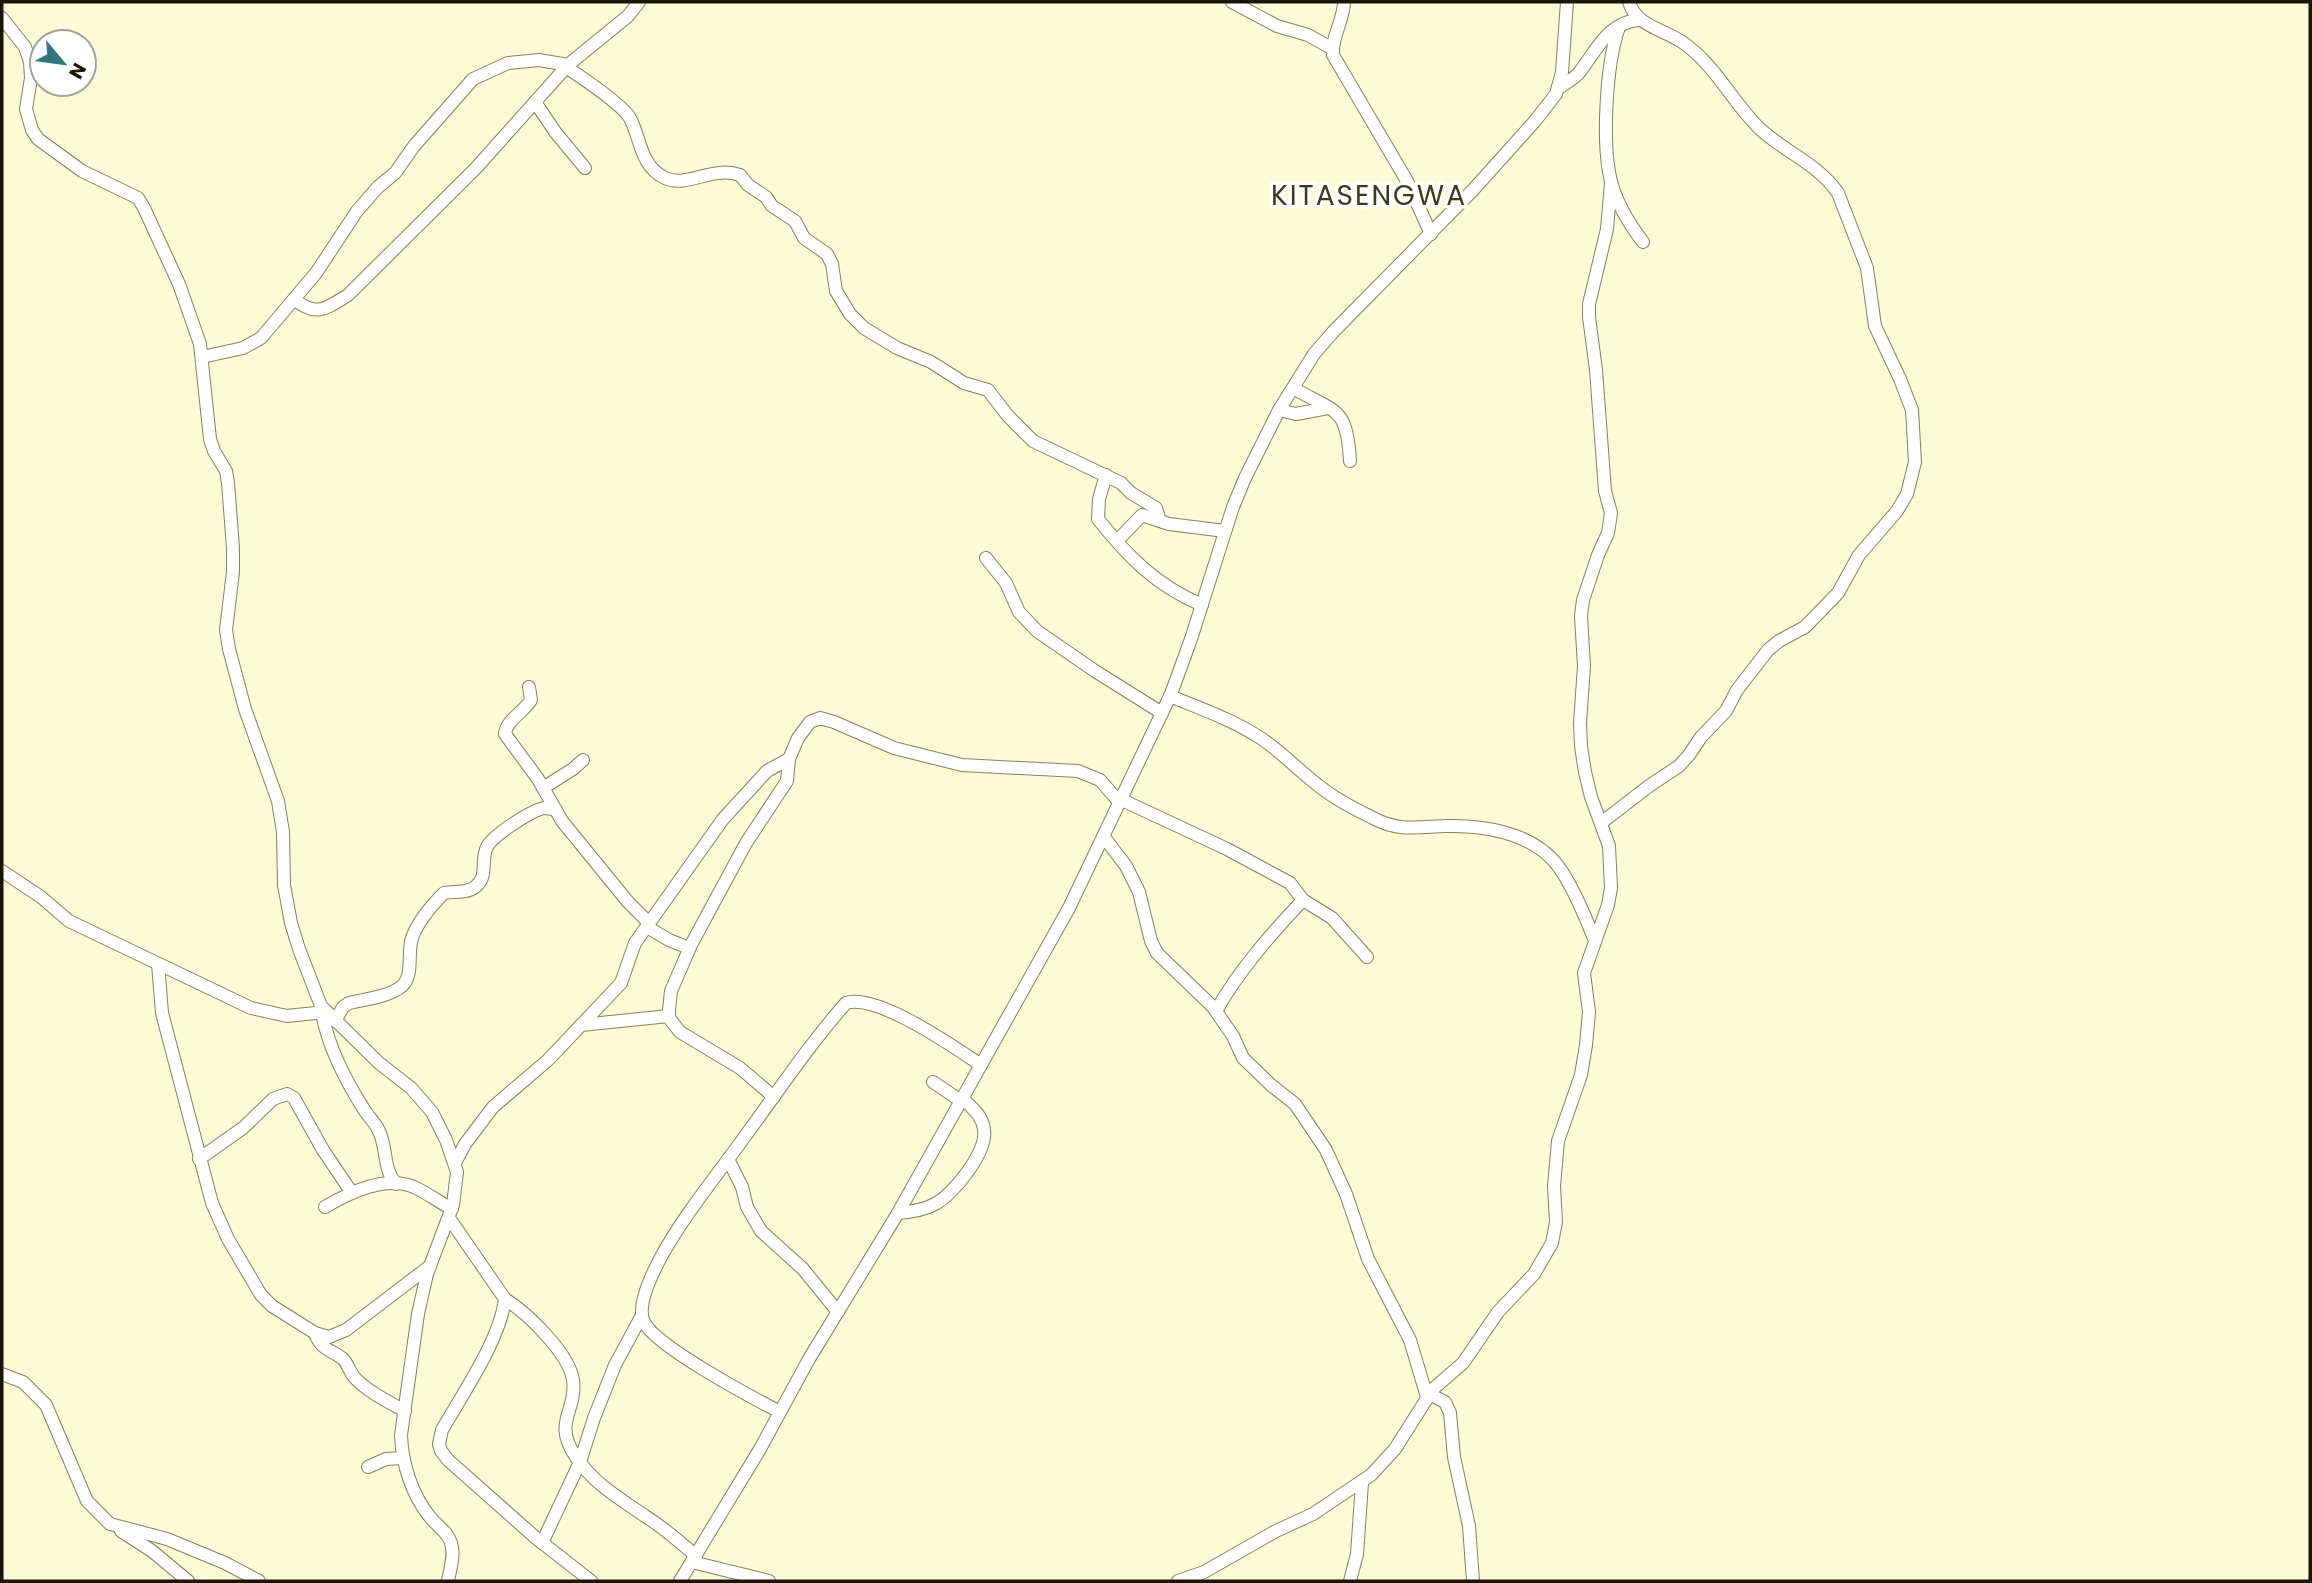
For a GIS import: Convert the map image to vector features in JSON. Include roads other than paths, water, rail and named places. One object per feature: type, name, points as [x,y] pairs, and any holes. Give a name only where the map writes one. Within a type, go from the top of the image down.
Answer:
[{"type":"street","points":[[294,299],[303,307],[316,310],[328,307],[348,295],[476,168],[567,66],[632,12],[639,2]]},
{"type":"street","points":[[1232,2],[1277,26],[1311,36],[1333,49]]},
{"type":"street","points":[[1344,2],[1333,55],[1407,181],[1432,234]]},
{"type":"street","points":[[1560,87],[1567,2]]},
{"type":"street","points":[[1601,824],[1679,766],[1701,737],[1726,711],[1737,690],[1768,650],[1805,627],[1838,593],[1859,555],[1897,511],[1907,494],[1915,462],[1912,410],[1875,326],[1867,268],[1838,193],[1831,182],[1752,121],[1712,67],[1695,51],[1670,34],[1639,20],[1631,10],[1629,2]]},
{"type":"street","points":[[2,18],[25,47],[30,62],[31,78],[26,109],[32,131],[38,139],[82,171],[138,198],[179,284],[200,344],[210,439],[226,471],[233,548],[226,630],[245,709],[278,801],[283,832],[284,885],[291,923],[321,1006],[327,1015],[422,1099],[439,1124],[454,1163],[457,1183],[451,1213],[430,1266],[418,1314],[401,1435],[403,1458],[415,1493],[430,1517],[451,1541],[453,1555],[448,1581]]},
{"type":"street","points":[[680,1581],[898,1213],[1069,908],[1170,696],[1245,478],[1293,387],[1314,354],[1333,332],[1432,234],[1535,121],[1560,87],[1574,78],[1600,41],[1619,27],[1639,20]]},
{"type":"street","points":[[1178,1581],[1204,1572],[1276,1531],[1313,1514],[1362,1483],[1384,1462],[1428,1396],[1463,1363],[1498,1312],[1534,1274],[1548,1252],[1556,1222],[1554,1186],[1558,1141],[1581,1074],[1585,1054],[1589,1012],[1584,973],[1608,905],[1611,888],[1609,845],[1591,797],[1581,746],[1584,666],[1581,616],[1595,564],[1611,523],[1605,491],[1589,304],[1607,229],[1611,183],[1606,118],[1612,50],[1619,27]]},
{"type":"street","points":[[202,357],[243,348],[257,342],[316,273],[357,211],[378,187],[396,173],[414,146],[473,79],[508,63],[538,61],[567,66],[629,116],[643,156],[663,177],[693,178],[720,172],[740,175],[748,185],[766,197],[772,206],[795,221],[804,238],[827,254],[832,264],[836,291],[850,314],[864,328],[897,348],[943,369],[964,383],[988,390],[1008,416],[1033,441],[1070,461],[1106,474],[1156,508],[1160,521]]},
{"type":"street","points":[[535,102],[585,169]]},
{"type":"street","points":[[1611,183],[1626,216],[1643,242]]},
{"type":"street","points":[[1293,387],[1338,413],[1346,424],[1350,461]]},
{"type":"street","points":[[1279,410],[1296,414],[1328,408]]},
{"type":"street","points":[[1106,474],[1097,511],[1098,519],[1144,570],[1164,586],[1202,606]]},
{"type":"street","points":[[1117,541],[1142,515],[1160,521],[1225,531]]},
{"type":"street","points":[[986,558],[1006,583],[1019,612],[1037,631],[1162,713]]},
{"type":"street","points":[[529,687],[531,700],[523,711],[506,725],[505,734],[543,788],[562,821],[628,902],[648,925],[669,940],[689,948]]},
{"type":"street","points":[[1170,696],[1255,735],[1326,792],[1387,824],[1402,829],[1448,826],[1486,829],[1507,833],[1537,847],[1560,870],[1595,941]]},
{"type":"street","points":[[774,1097],[740,1068],[680,1032],[669,1016],[671,991],[689,948],[746,843],[787,781],[789,759],[805,726],[820,718],[894,748],[962,765],[1066,769],[1089,774],[1100,780],[1121,801],[1250,860],[1290,883],[1303,900],[1328,914],[1367,957]]},
{"type":"street","points":[[454,1163],[493,1107],[530,1077],[621,984],[635,943],[723,819],[767,772],[789,759]]},
{"type":"street","points":[[543,788],[583,760]]},
{"type":"street","points":[[2,871],[41,897],[69,921],[251,1008],[268,1014],[288,1016],[327,1015],[349,1003],[404,985],[408,978],[409,948],[418,926],[444,893],[468,890],[480,882],[484,870],[484,854],[491,841],[531,813],[544,808],[556,810]]},
{"type":"street","points":[[1104,837],[1126,866],[1139,892],[1151,941],[1157,953],[1216,1011],[1233,1035],[1243,1058],[1270,1085],[1295,1104],[1332,1160],[1368,1259],[1410,1340],[1428,1396]]},
{"type":"street","points":[[1216,1011],[1259,949],[1303,900]]},
{"type":"street","points":[[158,964],[162,1013],[212,1203],[261,1296],[314,1334],[329,1337],[346,1330],[430,1266]]},
{"type":"street","points":[[542,1543],[580,1462],[615,1365],[641,1317],[645,1296],[660,1258],[706,1189],[846,1003],[854,1001],[888,1010],[955,1047],[981,1065]]},
{"type":"street","points":[[327,1015],[332,1051],[362,1107],[378,1128],[384,1145],[388,1174],[396,1184]]},
{"type":"street","points":[[581,1025],[669,1016]]},
{"type":"street","points":[[898,1213],[916,1211],[942,1199],[978,1155],[985,1137],[980,1116],[962,1100],[933,1082]]},
{"type":"street","points":[[199,1159],[243,1128],[273,1099],[287,1094],[294,1098],[323,1150],[352,1192]]},
{"type":"street","points":[[729,1159],[747,1207],[761,1231],[803,1269],[838,1312]]},
{"type":"street","points":[[325,1207],[368,1186],[396,1184],[412,1186],[451,1213],[505,1299],[533,1320],[570,1370],[573,1389],[565,1435],[580,1462],[609,1493],[648,1517],[694,1559],[769,1581]]},
{"type":"street","points":[[505,1299],[504,1311],[495,1334],[442,1430],[439,1444],[441,1451],[456,1468],[542,1543],[591,1581]]},
{"type":"street","points":[[641,1317],[648,1330],[665,1343],[740,1391],[780,1412]]},
{"type":"street","points":[[314,1334],[320,1346],[344,1360],[351,1373],[376,1395],[405,1410]]},
{"type":"street","points":[[2,1374],[23,1382],[46,1405],[87,1501],[110,1524],[152,1551],[182,1580]]},
{"type":"street","points":[[1428,1396],[1445,1402],[1450,1413],[1454,1457],[1469,1526],[1473,1581]]},
{"type":"street","points":[[368,1468],[386,1459],[403,1458]]},
{"type":"street","points":[[1350,1581],[1357,1554],[1362,1483]]},
{"type":"street","points":[[110,1524],[167,1539],[225,1563],[259,1581]]},
{"type":"district","name":"KITASENGWA","points":[[1369,195]]}]
